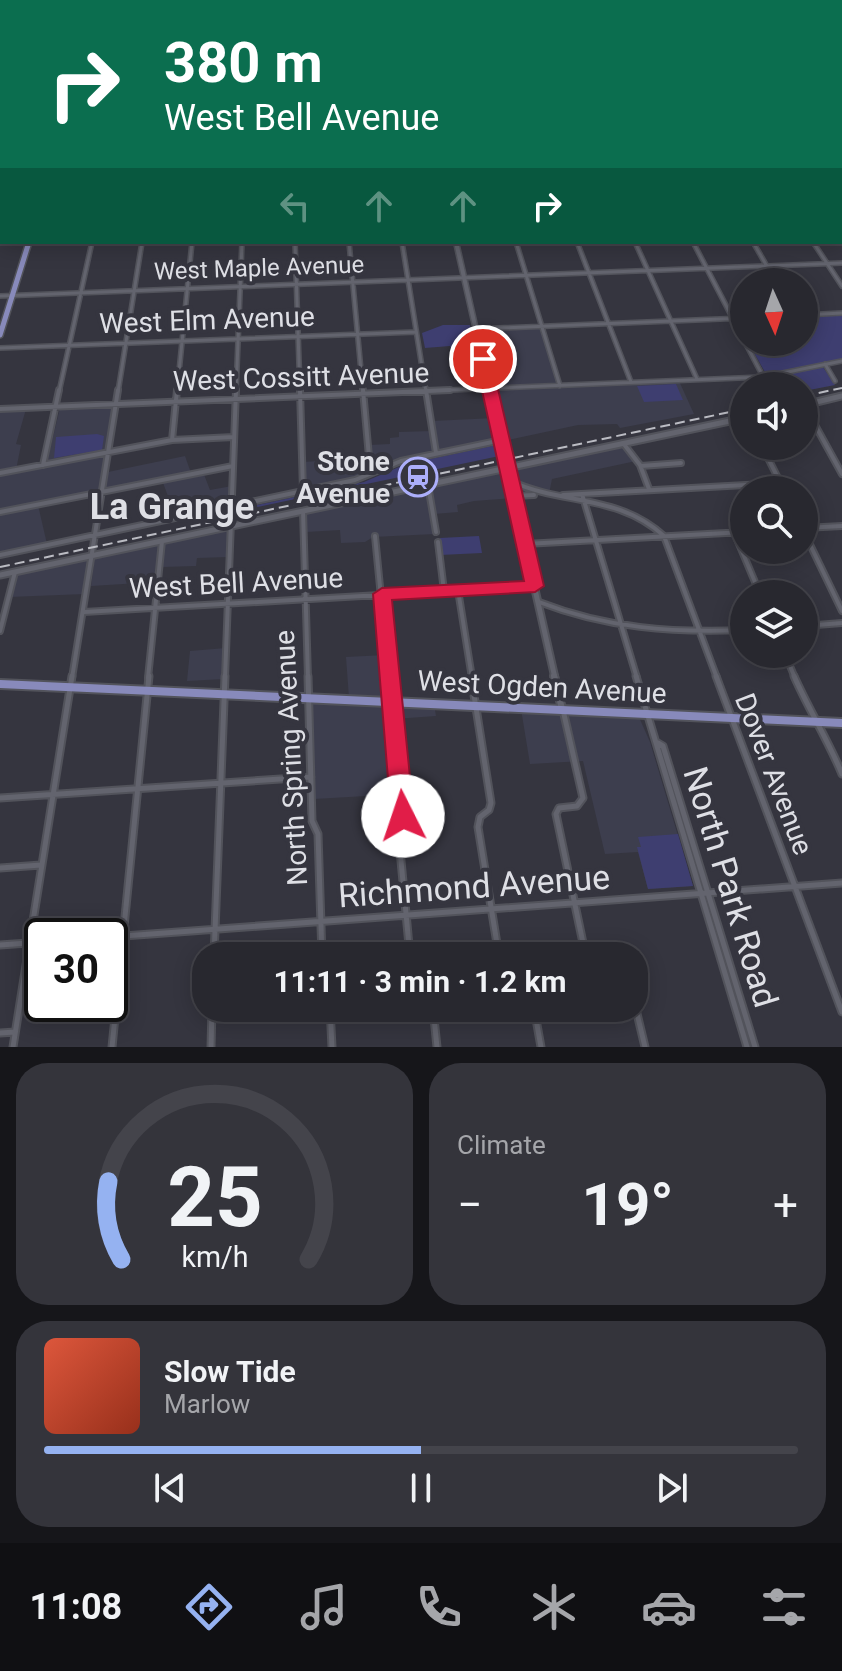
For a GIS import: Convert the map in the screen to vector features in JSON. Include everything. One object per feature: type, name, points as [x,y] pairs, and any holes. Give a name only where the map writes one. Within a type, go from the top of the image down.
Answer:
[{"type":"main road","points":[[0,335],[28,244]]},
{"type":"main road","name":"West Ogden Avenue","points":[[0,684],[842,723]]},
{"type":"street","points":[[43,465],[92,244]]},
{"type":"street","points":[[33,918],[142,244]]},
{"type":"street","points":[[172,440],[192,244]]},
{"type":"street","points":[[215,942],[242,244]]},
{"type":"street","points":[[295,244],[303,491]]},
{"type":"street","points":[[349,244],[370,464],[375,469]]},
{"type":"street","points":[[402,244],[436,453]]},
{"type":"street","points":[[456,244],[583,798],[577,806],[559,808],[556,814],[583,942]]},
{"type":"street","points":[[517,244],[560,386]]},
{"type":"street","points":[[578,244],[631,382]]},
{"type":"street","points":[[636,244],[697,379]]},
{"type":"street","points":[[694,244],[730,312]]},
{"type":"street","points":[[754,244],[767,266]]},
{"type":"street","points":[[814,244],[842,286]]},
{"type":"street","name":"West Maple Avenue","points":[[0,296],[842,263]]},
{"type":"street","points":[[818,314],[842,313]]},
{"type":"street","points":[[476,329],[730,318]]},
{"type":"street","name":"West Elm Avenue","points":[[0,348],[416,332]]},
{"type":"street","name":"West Cossitt Avenue","points":[[787,372],[842,361]]},
{"type":"street","points":[[825,364],[835,381]]},
{"type":"street","name":"West Cossitt Avenue","points":[[0,409],[730,378]]},
{"type":"street","points":[[818,402],[842,396]]},
{"type":"street","points":[[0,575],[730,421]]},
{"type":"street","points":[[818,430],[842,474]]},
{"type":"street","points":[[0,473],[172,440],[234,437]]},
{"type":"street","points":[[0,555],[359,479],[375,469],[502,440]]},
{"type":"street","points":[[623,443],[641,466],[649,490]]},
{"type":"street","points":[[641,466],[681,463]]},
{"type":"street","points":[[0,512],[234,466]]},
{"type":"street","points":[[510,481],[546,495]]},
{"type":"street","points":[[428,485],[436,532]]},
{"type":"street","points":[[514,496],[582,496],[730,486]]},
{"type":"street","points":[[607,504],[608,492]]},
{"type":"street","points":[[582,496],[639,515],[664,536]]},
{"type":"street","name":"North Park Road","points":[[582,496],[646,714],[755,1047]]},
{"type":"street","name":"North Spring Avenue","points":[[303,511],[312,821],[318,834],[322,942]]},
{"type":"street","points":[[818,529],[842,526]]},
{"type":"street","points":[[525,544],[730,532]]},
{"type":"street","points":[[375,536],[403,811],[398,829],[409,942]]},
{"type":"street","name":"Dover Avenue","points":[[664,536],[842,1012]]},
{"type":"street","points":[[125,918],[162,541]]},
{"type":"street","points":[[438,542],[444,591]]},
{"type":"street","points":[[818,560],[842,611]]},
{"type":"street","points":[[0,631],[15,572]]},
{"type":"street","name":"West Bell Avenue","points":[[84,612],[535,586]]},
{"type":"street","points":[[458,590],[491,803],[489,810],[480,817],[478,827],[496,942]]},
{"type":"street","points":[[539,602],[596,624],[620,628],[730,631]]},
{"type":"street","points":[[818,625],[842,623]]},
{"type":"street","points":[[791,668],[814,722],[830,746],[842,774]]},
{"type":"street","points":[[0,798],[311,777]]},
{"type":"street","points":[[0,868],[41,865]]},
{"type":"street","name":"Richmond Avenue","points":[[128,936],[842,883]]},
{"type":"street","name":"North Park Road","points":[[704,893],[747,1047]]},
{"type":"street","points":[[0,945],[24,943]]},
{"type":"street","points":[[13,1047],[24,975]]},
{"type":"street","points":[[112,1047],[114,1022]]},
{"type":"street","points":[[211,1047],[212,1022]]},
{"type":"street","points":[[331,1022],[332,1047]]},
{"type":"street","points":[[434,1022],[437,1047]]},
{"type":"street","points":[[537,1022],[541,1047]]},
{"type":"street","points":[[639,1022],[645,1047]]},
{"type":"street","points":[[0,1033],[15,1032]]},
{"type":"shaded area","points":[[842,315],[842,359],[765,372],[756,356],[818,356],[818,316]]},
{"type":"shaded area","points":[[443,325],[470,325],[475,351],[451,352],[450,346],[425,348],[422,333]]},
{"type":"shaded area","points":[[541,327],[560,386],[679,381],[694,414],[620,428],[617,424],[578,425],[508,440],[477,330]]},
{"type":"shaded area","points":[[823,367],[835,385],[818,388],[818,372],[797,372]]},
{"type":"shaded area","points":[[676,384],[683,400],[644,402],[637,386]]},
{"type":"shaded area","points":[[113,406],[106,451],[47,462],[60,408]]},
{"type":"shaded area","points":[[26,409],[16,444],[21,445],[16,470],[108,453],[101,491],[0,511],[0,410]]},
{"type":"shaded area","points":[[495,418],[500,439],[437,452],[432,421]]},
{"type":"shaded area","points":[[432,431],[435,452],[380,467],[360,478],[304,490],[303,462],[369,458],[370,465],[369,445],[390,444],[390,438],[399,437],[399,432]]},
{"type":"shaded area","points":[[104,436],[102,450],[54,458],[56,437]]},
{"type":"shaded area","points":[[502,444],[504,455],[239,511],[364,482],[406,464]]},
{"type":"shaded area","points":[[623,444],[636,461],[552,479],[549,494],[533,492],[511,480],[508,468]]},
{"type":"shaded area","points":[[185,456],[191,473],[104,490],[108,472]]},
{"type":"shaded area","points":[[506,468],[514,498],[474,501],[457,505],[458,512],[434,514],[430,485]]},
{"type":"shaded area","points":[[203,472],[210,490],[232,486],[231,506],[188,515],[181,496],[169,499],[162,480]]},
{"type":"shaded area","points":[[427,486],[435,534],[373,537],[365,542],[341,543],[340,530],[306,532],[306,512]]},
{"type":"shaded area","points":[[38,505],[47,544],[0,554],[0,513]]},
{"type":"shaded area","points":[[229,529],[228,557],[197,558],[196,566],[162,567],[165,542]]},
{"type":"shaded area","points":[[479,536],[482,553],[440,555],[440,538]]},
{"type":"shaded area","points":[[160,543],[156,582],[91,586],[95,557]]},
{"type":"shaded area","points":[[91,557],[85,594],[9,597],[15,573]]},
{"type":"shaded area","points":[[226,648],[224,679],[187,681],[190,651]]},
{"type":"shaded area","points":[[385,655],[389,699],[349,698],[346,657]]},
{"type":"shaded area","points":[[310,699],[434,704],[436,716],[394,719],[401,794],[314,799]]},
{"type":"shaded area","points":[[521,709],[638,715],[650,742],[693,886],[648,889],[638,852],[605,854],[583,761],[530,764]]},
{"type":"shaded area","points":[[678,834],[693,886],[648,889],[637,847],[641,847],[638,837]]},
{"type":"railway","points":[[818,393],[842,388]]},
{"type":"railway","points":[[0,567],[730,412]]},
{"type":"place","name":"Stone Avenue","points":[[418,477]]},
{"type":"district","name":"La Grange","points":[[172,507]]},
{"type":"route","points":[[403,816],[382,594],[535,586],[483,359]]}]
